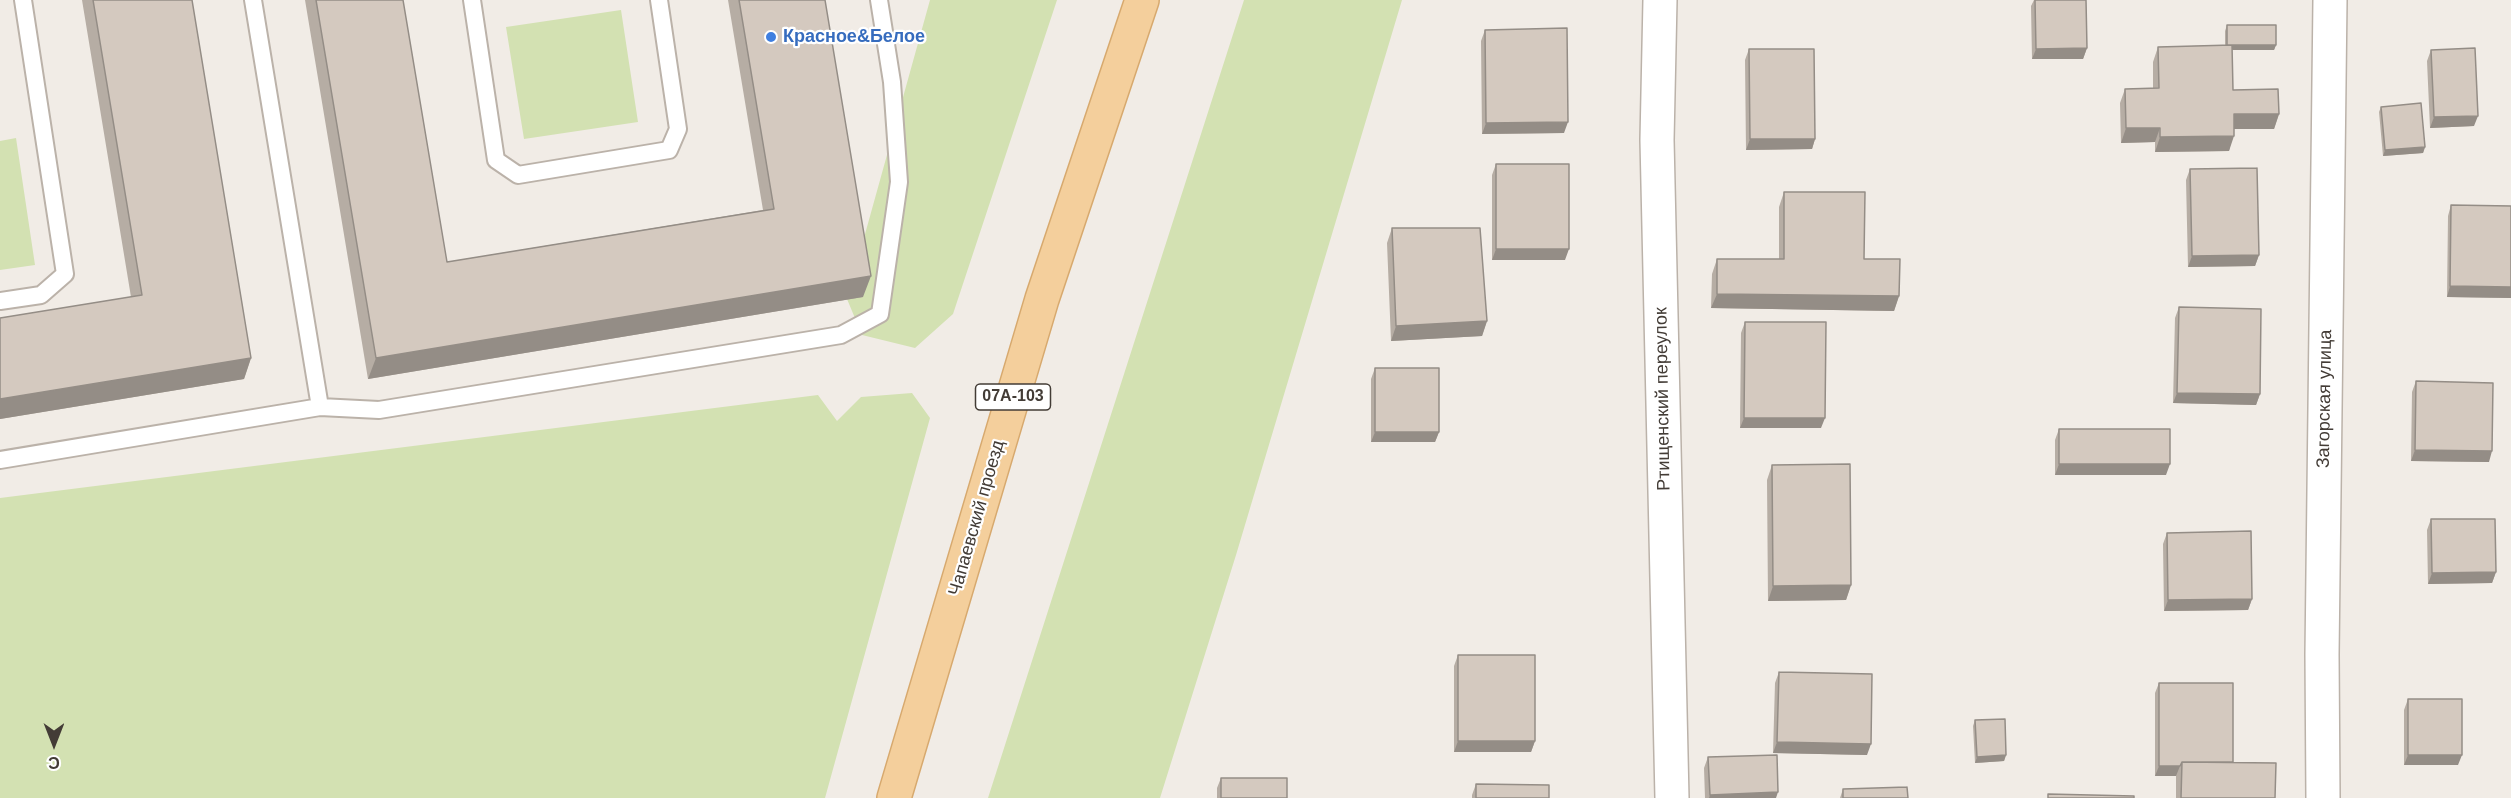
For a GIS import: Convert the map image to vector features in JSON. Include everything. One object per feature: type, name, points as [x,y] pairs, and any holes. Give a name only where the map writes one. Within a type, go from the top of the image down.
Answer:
[{"type":"main road","name":"Чапаевский проезд","points":[[894,798],[1042,299],[1142,0]]},
{"type":"street","name":"Ртищенский переулок","points":[[1660,0],[1657,140],[1672,798]]},
{"type":"street","name":"Загорская улица","points":[[2323,798],[2322,654],[2330,0]]},
{"type":"lane","points":[[0,301],[41,294],[65,274],[22,0]]},
{"type":"lane","points":[[253,0],[320,407]]},
{"type":"lane","points":[[472,0],[496,160],[518,175],[669,150],[678,129],[659,0]]},
{"type":"lane","points":[[0,460],[320,407],[379,410],[841,335],[879,314],[899,182],[892,82],[879,0]]},
{"type":"green space","points":[[930,0],[1057,0],[953,314],[915,348],[862,335],[847,299]]},
{"type":"green space","points":[[1244,0],[1402,0],[1236,555],[1160,798],[988,798]]},
{"type":"green space","points":[[621,10],[638,122],[524,139],[506,27]]},
{"type":"green space","points":[[16,138],[35,265],[0,270],[0,141]]},
{"type":"green space","points":[[912,393],[930,418],[825,798],[0,798],[0,498],[818,395],[837,421],[861,397]]},
{"type":"building","points":[[93,0],[192,0],[251,358],[0,399],[0,318],[142,295]]},
{"type":"building","points":[[316,0],[403,0],[447,262],[774,209],[739,0],[825,0],[871,276],[376,358]]},
{"type":"building","points":[[2035,0],[2086,0],[2087,48],[2036,49]]},
{"type":"building","points":[[2227,25],[2276,25],[2276,45],[2227,45]]},
{"type":"building","points":[[1567,28],[1568,122],[1486,123],[1485,30]]},
{"type":"building","points":[[2232,45],[2233,90],[2278,89],[2279,114],[2234,114],[2234,136],[2160,137],[2160,128],[2126,128],[2125,89],[2159,88],[2158,47]]},
{"type":"building","points":[[2475,48],[2478,116],[2434,117],[2431,50]]},
{"type":"building","points":[[1749,49],[1814,49],[1815,139],[1750,139]]},
{"type":"building","points":[[2421,103],[2425,147],[2385,150],[2381,107]]},
{"type":"building","points":[[1496,164],[1569,164],[1569,249],[1496,249]]},
{"type":"building","points":[[2257,168],[2259,255],[2192,256],[2190,169]]},
{"type":"building","points":[[1784,192],[1865,192],[1864,259],[1900,259],[1899,296],[1717,294],[1717,259],[1784,259]]},
{"type":"building","points":[[2451,205],[2511,206],[2511,287],[2450,286]]},
{"type":"building","points":[[1392,228],[1480,228],[1487,321],[1396,326]]},
{"type":"building","points":[[2179,307],[2261,309],[2260,394],[2177,393]]},
{"type":"building","points":[[1745,322],[1826,322],[1825,418],[1744,418]]},
{"type":"building","points":[[1375,368],[1439,368],[1439,432],[1375,432]]},
{"type":"building","points":[[2416,381],[2493,383],[2492,451],[2415,450]]},
{"type":"building","points":[[2059,429],[2170,429],[2170,464],[2059,464]]},
{"type":"building","points":[[1850,464],[1851,585],[1773,586],[1772,465]]},
{"type":"building","points":[[2431,519],[2495,519],[2496,572],[2432,573]]},
{"type":"building","points":[[2251,531],[2252,599],[2168,600],[2167,533]]},
{"type":"building","points":[[1458,655],[1535,655],[1535,741],[1458,741]]},
{"type":"building","points":[[1779,672],[1872,674],[1871,744],[1777,742]]},
{"type":"building","points":[[2159,683],[2233,683],[2233,762],[2182,762],[2180,766],[2159,766]]},
{"type":"building","points":[[2408,699],[2462,699],[2462,755],[2408,755]]},
{"type":"building","points":[[2005,719],[2006,755],[1977,757],[1975,720]]},
{"type":"building","points":[[1777,755],[1778,792],[1710,795],[1708,757]]},
{"type":"building","points":[[2182,762],[2276,763],[2275,798],[2181,798]]},
{"type":"building","points":[[1221,778],[1287,778],[1287,798],[1221,798]]},
{"type":"building","points":[[1476,784],[1549,785],[1549,798],[1476,798]]},
{"type":"building","points":[[1907,787],[1908,798],[1843,798],[1843,789]]},
{"type":"building","points":[[2048,794],[2134,796],[2134,798],[2048,798]]},
{"type":"place","name":"Красное&Белое","points":[[771,37]]}]
